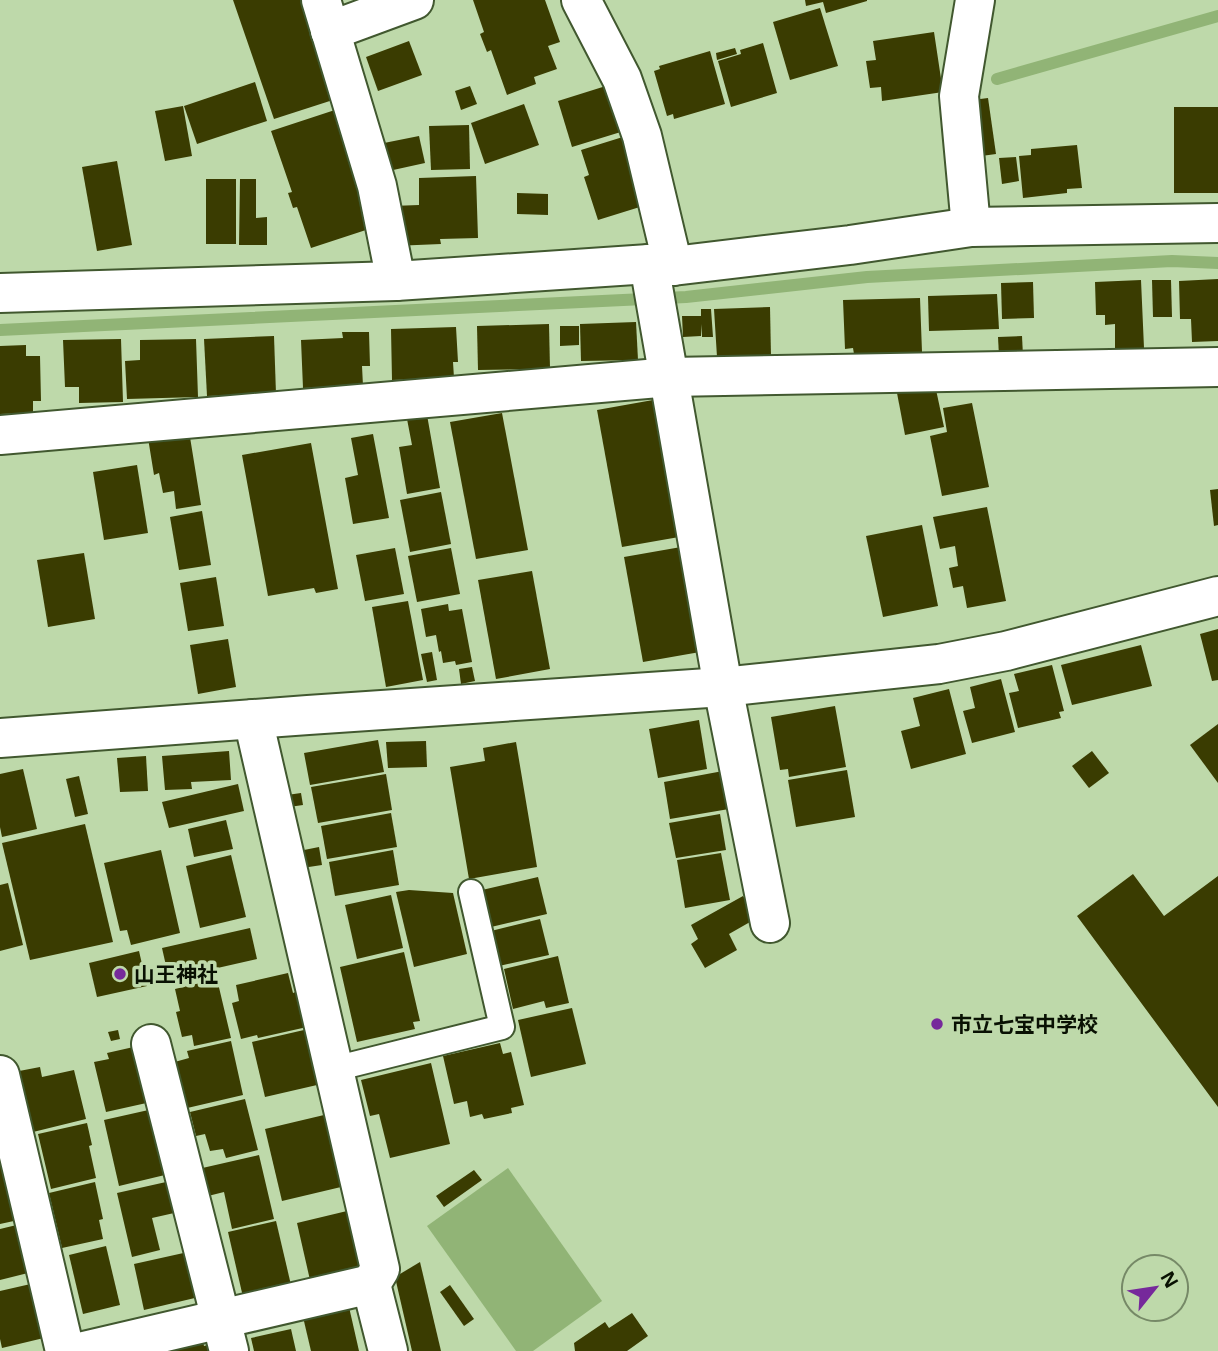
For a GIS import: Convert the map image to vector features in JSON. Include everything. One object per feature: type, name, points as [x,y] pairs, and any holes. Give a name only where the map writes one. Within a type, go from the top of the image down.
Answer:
[{"type":"street","points":[[396,281],[377,186],[325,15],[414,0]]},
{"type":"street","points":[[581,0],[622,79],[642,136],[658,270],[659,317],[723,687],[770,923]]},
{"type":"street","points":[[971,227],[959,96],[975,0]]},
{"type":"street","points":[[0,293],[658,270],[971,227],[1218,223]]},
{"type":"street","points":[[0,435],[670,377],[1218,367]]},
{"type":"street","points":[[0,738],[723,687],[939,664],[1006,651],[1218,596]]},
{"type":"street","points":[[84,1351],[225,1335],[371,1284],[380,1269],[253,719]]},
{"type":"street","points":[[151,1044],[225,1335]]},
{"type":"street","points":[[0,1075],[65,1351]]},
{"type":"street","points":[[371,1284],[388,1351]]},
{"type":"lane","points":[[334,1069],[502,1027],[471,892]]},
{"type":"shaded area","points":[[508,1168],[602,1301],[533,1351],[516,1351],[427,1226]]},
{"type":"building","points":[[233,0],[308,0],[336,99],[274,119]]},
{"type":"building","points":[[473,0],[545,0],[560,42],[548,46],[557,69],[534,77],[536,84],[507,95],[491,50],[487,52],[480,34],[484,32]]},
{"type":"building","points":[[805,0],[867,1],[826,13],[823,2],[806,6]]},
{"type":"building","points":[[820,8],[838,66],[790,80],[773,22]]},
{"type":"building","points":[[934,32],[943,92],[882,101],[881,87],[870,88],[866,61],[876,60],[873,41]]},
{"type":"building","points":[[409,41],[422,75],[378,91],[366,57]]},
{"type":"building","points":[[763,43],[777,93],[731,107],[718,61]]},
{"type":"building","points":[[735,48],[737,54],[717,60],[716,53]]},
{"type":"building","points":[[710,51],[725,104],[674,119],[673,114],[667,116],[654,71],[660,69],[659,66]]},
{"type":"building","points":[[255,82],[267,121],[197,144],[184,106]]},
{"type":"building","points":[[609,85],[624,131],[572,147],[558,101]]},
{"type":"building","points":[[470,86],[477,104],[461,110],[455,91]]},
{"type":"building","points":[[988,98],[996,154],[974,157],[965,101]]},
{"type":"building","points":[[524,104],[539,145],[485,164],[471,123]]},
{"type":"building","points":[[183,106],[192,156],[165,161],[155,111]]},
{"type":"building","points":[[344,107],[372,228],[311,248],[297,207],[293,208],[288,193],[292,192],[271,131]]},
{"type":"building","points":[[1174,107],[1218,107],[1218,193],[1174,193]]},
{"type":"building","points":[[469,125],[470,169],[431,170],[429,126]]},
{"type":"building","points":[[419,136],[425,163],[384,172],[379,144]]},
{"type":"building","points":[[626,136],[643,206],[598,220],[584,177],[589,175],[581,150]]},
{"type":"building","points":[[1077,145],[1082,188],[1067,189],[1067,193],[1023,198],[1019,156],[1031,155],[1031,149]]},
{"type":"building","points":[[1016,157],[1019,181],[1002,184],[999,158]]},
{"type":"building","points":[[117,161],[132,245],[97,251],[82,167]]},
{"type":"building","points":[[476,176],[478,238],[440,239],[441,244],[393,246],[392,206],[419,205],[419,178]]},
{"type":"building","points":[[206,179],[236,179],[236,244],[206,244]]},
{"type":"building","points":[[240,179],[256,179],[256,218],[267,217],[267,245],[239,245]]},
{"type":"building","points":[[517,193],[548,194],[548,215],[517,214]]},
{"type":"building","points":[[1218,279],[1218,341],[1192,342],[1191,319],[1180,319],[1179,281]]},
{"type":"building","points":[[1141,280],[1144,348],[1115,349],[1115,324],[1105,325],[1105,315],[1096,315],[1095,282]]},
{"type":"building","points":[[1152,280],[1171,280],[1172,317],[1153,317]]},
{"type":"building","points":[[1033,282],[1034,318],[1002,319],[1001,283]]},
{"type":"building","points":[[997,294],[999,329],[929,331],[928,296]]},
{"type":"building","points":[[920,298],[922,352],[854,354],[853,348],[845,349],[843,300]]},
{"type":"building","points":[[770,307],[771,356],[717,357],[714,309]]},
{"type":"building","points":[[701,309],[711,309],[713,337],[702,337],[702,324],[701,336],[683,337],[682,316],[701,316]]},
{"type":"building","points":[[636,322],[638,360],[581,361],[580,324]]},
{"type":"building","points":[[549,324],[550,369],[478,370],[477,326]]},
{"type":"building","points":[[560,326],[579,326],[579,345],[560,346]]},
{"type":"building","points":[[456,327],[458,362],[453,362],[454,378],[392,380],[391,329]]},
{"type":"building","points":[[342,332],[369,332],[370,366],[362,366],[363,386],[303,388],[301,340],[343,338]]},
{"type":"building","points":[[274,336],[276,394],[207,396],[204,339]]},
{"type":"building","points":[[1022,336],[1023,356],[999,356],[998,337]]},
{"type":"building","points":[[121,339],[123,402],[79,403],[79,387],[65,387],[63,340]]},
{"type":"building","points":[[196,339],[198,397],[127,399],[125,361],[140,360],[140,340]]},
{"type":"building","points":[[26,345],[26,356],[40,356],[41,401],[33,401],[33,413],[0,414],[0,346]]},
{"type":"building","points":[[935,385],[944,427],[905,435],[897,393]]},
{"type":"building","points":[[653,400],[679,537],[622,547],[597,410]]},
{"type":"building","points":[[972,403],[989,487],[942,496],[930,436],[947,432],[943,408]]},
{"type":"building","points":[[502,413],[528,550],[476,559],[450,422]]},
{"type":"building","points":[[427,415],[440,488],[407,494],[399,447],[412,445],[407,419]]},
{"type":"building","points":[[189,431],[201,505],[176,509],[174,491],[163,493],[159,473],[154,475],[148,438]]},
{"type":"building","points":[[373,434],[389,518],[353,524],[345,478],[358,475],[351,438]]},
{"type":"building","points":[[311,443],[338,589],[316,593],[314,588],[268,596],[242,455]]},
{"type":"building","points":[[137,465],[148,533],[104,540],[93,472]]},
{"type":"building","points":[[1218,489],[1218,525],[1214,526],[1210,490]]},
{"type":"building","points":[[441,492],[451,544],[410,552],[400,500]]},
{"type":"building","points":[[987,507],[1006,601],[967,608],[963,586],[953,588],[949,568],[958,566],[955,546],[940,549],[933,517]]},
{"type":"building","points":[[202,511],[211,565],[179,570],[170,517]]},
{"type":"building","points":[[922,525],[938,606],[883,617],[866,536]]},
{"type":"building","points":[[681,547],[700,652],[643,662],[624,557]]},
{"type":"building","points":[[395,548],[404,594],[365,601],[356,555]]},
{"type":"building","points":[[451,548],[460,594],[417,602],[408,556]]},
{"type":"building","points":[[84,553],[95,619],[48,627],[37,560]]},
{"type":"building","points":[[532,571],[550,669],[496,679],[478,580]]},
{"type":"building","points":[[216,577],[224,626],[188,631],[180,583]]},
{"type":"building","points":[[408,601],[423,680],[386,687],[372,607]]},
{"type":"building","points":[[448,604],[449,611],[462,609],[472,662],[456,665],[455,661],[443,663],[436,635],[426,637],[421,609]]},
{"type":"building","points":[[1218,629],[1218,680],[1212,681],[1200,634]]},
{"type":"building","points":[[228,639],[236,687],[198,694],[190,645]]},
{"type":"building","points":[[1141,645],[1152,686],[1072,705],[1061,665]]},
{"type":"building","points":[[432,652],[437,680],[427,682],[421,654]]},
{"type":"building","points":[[1052,665],[1064,711],[1059,712],[1061,718],[1018,728],[1009,693],[1019,691],[1014,674]]},
{"type":"building","points":[[472,667],[475,681],[461,684],[459,669]]},
{"type":"building","points":[[1001,679],[1015,732],[972,743],[963,711],[975,708],[970,687]]},
{"type":"building","points":[[949,689],[966,754],[911,769],[901,731],[920,726],[913,698]]},
{"type":"building","points":[[835,706],[846,767],[789,777],[788,769],[780,770],[771,717]]},
{"type":"building","points":[[699,720],[707,769],[658,778],[649,729]]},
{"type":"building","points":[[1218,724],[1218,783],[1190,745]]},
{"type":"building","points":[[378,740],[384,772],[310,785],[304,753]]},
{"type":"building","points":[[426,741],[427,767],[388,768],[386,742]]},
{"type":"building","points":[[516,742],[537,867],[469,879],[450,767],[485,761],[483,748]]},
{"type":"building","points":[[229,751],[231,780],[191,782],[192,789],[165,790],[162,756]]},
{"type":"building","points":[[1092,751],[1109,773],[1089,788],[1072,766]]},
{"type":"building","points":[[146,756],[148,791],[120,792],[117,758]]},
{"type":"building","points":[[23,769],[37,829],[2,837],[0,774]]},
{"type":"building","points":[[847,770],[855,817],[796,827],[788,780]]},
{"type":"building","points":[[723,771],[729,809],[670,819],[664,782]]},
{"type":"building","points":[[386,774],[392,810],[318,823],[311,787]]},
{"type":"building","points":[[79,776],[88,814],[75,817],[66,779]]},
{"type":"building","points":[[238,784],[244,811],[169,828],[162,802]]},
{"type":"building","points":[[301,793],[303,805],[289,807],[287,795]]},
{"type":"building","points":[[391,813],[397,847],[327,859],[321,826]]},
{"type":"building","points":[[720,814],[726,850],[676,858],[669,823]]},
{"type":"building","points":[[226,820],[233,849],[194,857],[188,829]]},
{"type":"building","points":[[85,824],[113,942],[30,960],[2,843]]},
{"type":"building","points":[[319,847],[322,865],[302,868],[299,851]]},
{"type":"building","points":[[161,850],[180,933],[131,945],[127,930],[120,931],[104,863]]},
{"type":"building","points":[[393,850],[399,885],[335,896],[329,862]]},
{"type":"building","points":[[721,853],[730,900],[685,908],[677,860]]},
{"type":"building","points":[[231,855],[246,917],[200,928],[186,866]]},
{"type":"building","points":[[1133,874],[1164,916],[1218,876],[1218,1107],[1077,916]]},
{"type":"building","points":[[538,877],[547,914],[491,927],[482,890]]},
{"type":"building","points":[[8,883],[23,945],[0,951],[0,885]]},
{"type":"building","points":[[409,890],[453,893],[467,954],[414,967],[396,892]]},
{"type":"building","points":[[391,895],[403,948],[357,959],[345,905]]},
{"type":"building","points":[[743,896],[757,918],[729,934],[737,950],[705,968],[691,944],[698,939],[691,925]]},
{"type":"building","points":[[540,919],[549,955],[499,966],[491,931]]},
{"type":"building","points":[[250,928],[257,959],[169,979],[162,948]]},
{"type":"building","points":[[139,951],[147,986],[97,997],[89,963]]},
{"type":"building","points":[[404,952],[420,1021],[413,1022],[415,1029],[357,1042],[340,967]]},
{"type":"building","points":[[558,956],[569,1003],[546,1008],[544,1001],[513,1009],[504,969]]},
{"type":"building","points":[[288,973],[293,993],[298,991],[307,1027],[241,1039],[232,1003],[239,1001],[236,985]]},
{"type":"building","points":[[217,979],[231,1038],[194,1046],[192,1035],[182,1037],[176,1012],[180,1011],[175,989]]},
{"type":"building","points":[[572,1008],[586,1064],[531,1077],[518,1020]]},
{"type":"building","points":[[118,1030],[120,1039],[111,1041],[108,1032]]},
{"type":"building","points":[[304,1030],[317,1085],[265,1097],[252,1042]]},
{"type":"building","points":[[231,1041],[243,1095],[183,1109],[171,1063],[189,1058],[187,1051]]},
{"type":"building","points":[[500,1043],[503,1054],[511,1052],[524,1105],[511,1108],[512,1113],[484,1119],[482,1114],[470,1117],[467,1101],[454,1104],[443,1056]]},
{"type":"building","points":[[138,1046],[151,1102],[106,1112],[94,1062],[109,1059],[107,1053]]},
{"type":"building","points":[[431,1063],[450,1144],[390,1158],[379,1114],[370,1116],[361,1080]]},
{"type":"building","points":[[40,1067],[42,1077],[74,1070],[86,1119],[29,1133],[14,1072]]},
{"type":"building","points":[[245,1099],[258,1150],[226,1158],[223,1149],[210,1151],[205,1134],[196,1136],[190,1112]]},
{"type":"building","points":[[153,1109],[169,1174],[119,1186],[104,1120]]},
{"type":"building","points":[[324,1115],[341,1187],[282,1201],[265,1129]]},
{"type":"building","points":[[87,1123],[96,1178],[51,1189],[38,1134]]},
{"type":"building","points":[[259,1155],[274,1219],[232,1229],[224,1192],[204,1197],[198,1169]]},
{"type":"building","points":[[10,1165],[23,1219],[0,1224],[0,1167]]},
{"type":"building","points":[[474,1170],[482,1180],[444,1207],[436,1196]]},
{"type":"building","points":[[175,1180],[183,1211],[152,1218],[160,1250],[132,1257],[117,1193]]},
{"type":"building","points":[[95,1182],[103,1219],[99,1220],[103,1239],[62,1248],[49,1193]]},
{"type":"building","points":[[347,1211],[360,1268],[310,1280],[297,1223]]},
{"type":"building","points":[[276,1221],[291,1285],[243,1297],[228,1232]]},
{"type":"building","points":[[25,1223],[36,1271],[0,1280],[0,1229]]},
{"type":"building","points":[[106,1246],[120,1305],[83,1314],[69,1255]]},
{"type":"building","points":[[188,1252],[199,1297],[144,1310],[134,1264]]},
{"type":"building","points":[[420,1262],[441,1351],[412,1351],[395,1277]]},
{"type":"building","points":[[35,1283],[48,1337],[2,1348],[0,1291]]},
{"type":"building","points":[[450,1285],[474,1319],[464,1326],[440,1292]]},
{"type":"building","points":[[349,1307],[359,1351],[311,1351],[303,1317]]},
{"type":"building","points":[[632,1313],[648,1336],[627,1351],[575,1351],[574,1343],[605,1322],[609,1328]]},
{"type":"building","points":[[291,1329],[296,1351],[254,1351],[251,1338]]},
{"type":"building","points":[[202,1337],[204,1346],[214,1343],[216,1351],[156,1351]]},
{"type":"waterway","points":[[997,79],[1218,16]]},
{"type":"waterway","points":[[0,330],[686,297],[867,277],[1172,261],[1218,263]]},
{"type":"place","name":"山王神社","points":[[120,974]]},
{"type":"place","name":"市立七宝中学校","points":[[937,1024]]}]
